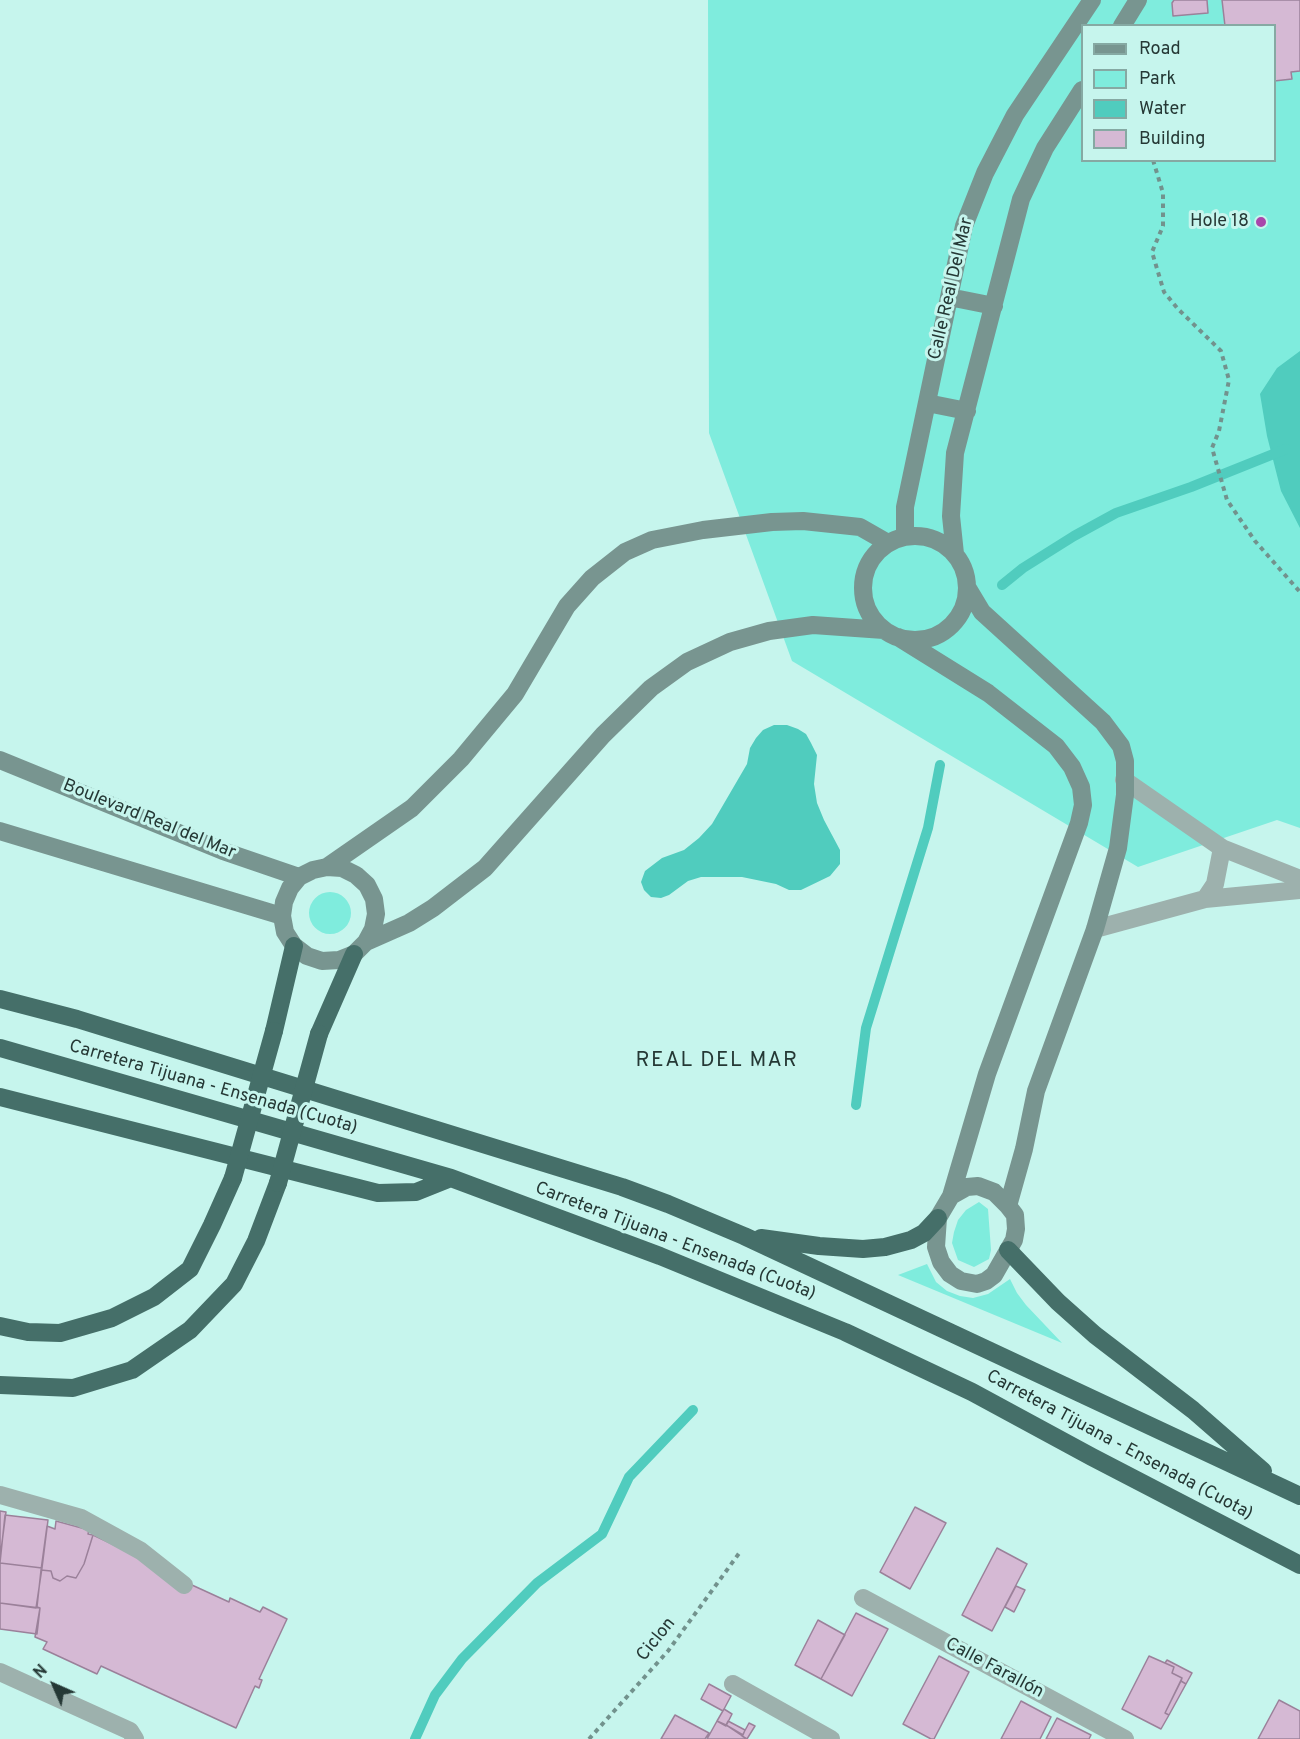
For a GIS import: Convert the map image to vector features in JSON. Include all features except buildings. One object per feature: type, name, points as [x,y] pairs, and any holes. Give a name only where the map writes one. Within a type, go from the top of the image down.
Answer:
[{"type":"highway","points":[[0,1326],[28,1332],[60,1333],[112,1318],[154,1297],[190,1269],[233,1178],[274,1030],[294,946]]},
{"type":"highway","points":[[0,1385],[73,1388],[132,1370],[190,1330],[234,1284],[256,1241],[278,1183],[319,1034],[360,948]]},
{"type":"highway","name":"Carretera Tijuana - Ensenada (Cuota)","points":[[0,999],[77,1019],[622,1187],[668,1204],[744,1236],[1300,1496]]},
{"type":"highway","name":"Carretera Tijuana - Ensenada (Cuota)","points":[[0,1048],[451,1178],[660,1256],[844,1332],[972,1392],[1293,1561],[1300,1572]]},
{"type":"highway","points":[[0,1097],[378,1192],[416,1192],[451,1178]]},
{"type":"highway","points":[[744,1236],[819,1246],[863,1249],[885,1247],[911,1240],[924,1233],[938,1218]]},
{"type":"highway","points":[[1008,1250],[1058,1302],[1095,1335],[1193,1410],[1278,1484]]},
{"type":"street","name":"Calle Real Del Mar","points":[[897,539],[964,226],[986,173],[1016,115],[1092,0]]},
{"type":"street","points":[[1123,24],[1138,0]]},
{"type":"street","points":[[954,554],[951,516],[955,453],[1021,199],[1045,148],[1081,93]]},
{"type":"street","points":[[949,297],[994,306]]},
{"type":"street","points":[[927,403],[967,411]]},
{"type":"street","points":[[327,867],[412,808],[462,759],[515,694],[567,606],[592,578],[626,552],[652,540],[703,530],[804,521],[860,527],[897,539],[924,536],[941,542],[954,554],[964,569],[967,587],[961,610],[957,618],[945,629],[931,637],[915,640],[891,634],[813,625],[769,631],[730,642],[687,662],[651,687],[603,735],[485,868],[433,908],[339,960],[322,961],[307,956],[294,946],[285,932],[282,916],[284,902],[290,888],[299,877],[313,870],[327,867],[342,868],[356,875],[367,885],[374,899],[376,914],[373,929],[360,948]]},
{"type":"street","points":[[897,539],[874,554],[866,570],[862,588],[865,604],[872,619],[891,634],[987,693],[1056,746],[1072,767],[1081,787],[1083,806],[1075,834],[987,1074],[951,1196],[938,1218],[936,1247],[941,1262],[950,1274],[960,1281],[977,1284],[987,1281],[994,1275],[1014,1240],[1015,1215],[994,1192],[978,1186],[967,1187],[951,1196]]},
{"type":"street","points":[[967,587],[982,612],[1103,722],[1120,746],[1125,761],[1125,795],[1118,848],[1095,929],[1036,1091],[1024,1149],[1008,1206]]},
{"type":"street","name":"Boulevard Real del Mar","points":[[0,760],[223,851],[299,877]]},
{"type":"street","points":[[1124,780],[1222,848],[1300,879]]},
{"type":"street","points":[[0,831],[282,916]]},
{"type":"street","points":[[1205,899],[1215,884],[1222,848]]},
{"type":"street","points":[[1095,929],[1205,899],[1300,890]]},
{"type":"street","points":[[0,1495],[81,1518],[141,1551],[184,1585]]},
{"type":"street","name":"Calle Farallón","points":[[864,1598],[1125,1739]]},
{"type":"street","points":[[0,1672],[130,1731],[135,1739]]},
{"type":"street","points":[[733,1684],[831,1739]]},
{"type":"path","points":[[1154,162],[1163,193],[1163,226],[1152,252],[1164,292],[1221,351],[1229,380],[1219,431],[1212,448],[1227,500],[1255,541],[1300,592]]},
{"type":"path","name":"Ciclon","points":[[589,1739],[668,1651],[740,1552]]},
{"type":"green space","points":[[708,0],[1300,0],[1300,828],[1277,820],[1138,867],[792,661],[709,433]]},
{"type":"green space","points":[[330,892],[338,893],[345,898],[350,905],[350,921],[345,928],[338,933],[330,934],[322,933],[315,928],[310,921],[309,913],[310,905],[315,898],[322,893]]},
{"type":"green space","points":[[979,1202],[988,1209],[991,1250],[989,1259],[974,1267],[958,1260],[952,1243],[958,1220],[966,1210]]},
{"type":"green space","points":[[927,1264],[936,1282],[947,1291],[960,1296],[973,1298],[988,1294],[1010,1279],[1026,1305],[1062,1343],[898,1275]]},
{"type":"water","points":[[1300,351],[1300,528],[1281,491],[1267,436],[1260,394],[1277,368]]},
{"type":"water","points":[[774,725],[787,725],[806,734],[817,755],[814,784],[817,803],[840,850],[840,864],[830,876],[801,890],[789,890],[776,884],[742,877],[701,877],[688,881],[669,895],[661,898],[651,897],[644,890],[641,882],[645,871],[662,858],[684,850],[712,824],[747,764],[750,748],[756,738],[763,730]]},
{"type":"waterway","points":[[1002,585],[1023,568],[1116,513],[1191,487],[1286,449]]},
{"type":"waterway","points":[[856,1105],[866,1028],[928,828],[940,765]]},
{"type":"waterway","points":[[415,1739],[435,1695],[462,1659],[537,1583],[602,1534],[629,1477],[693,1410]]},
{"type":"place","name":"Hole 18","points":[[1261,222]]},
{"type":"district","name":"REAL DEL MAR","points":[[717,1062]]}]
